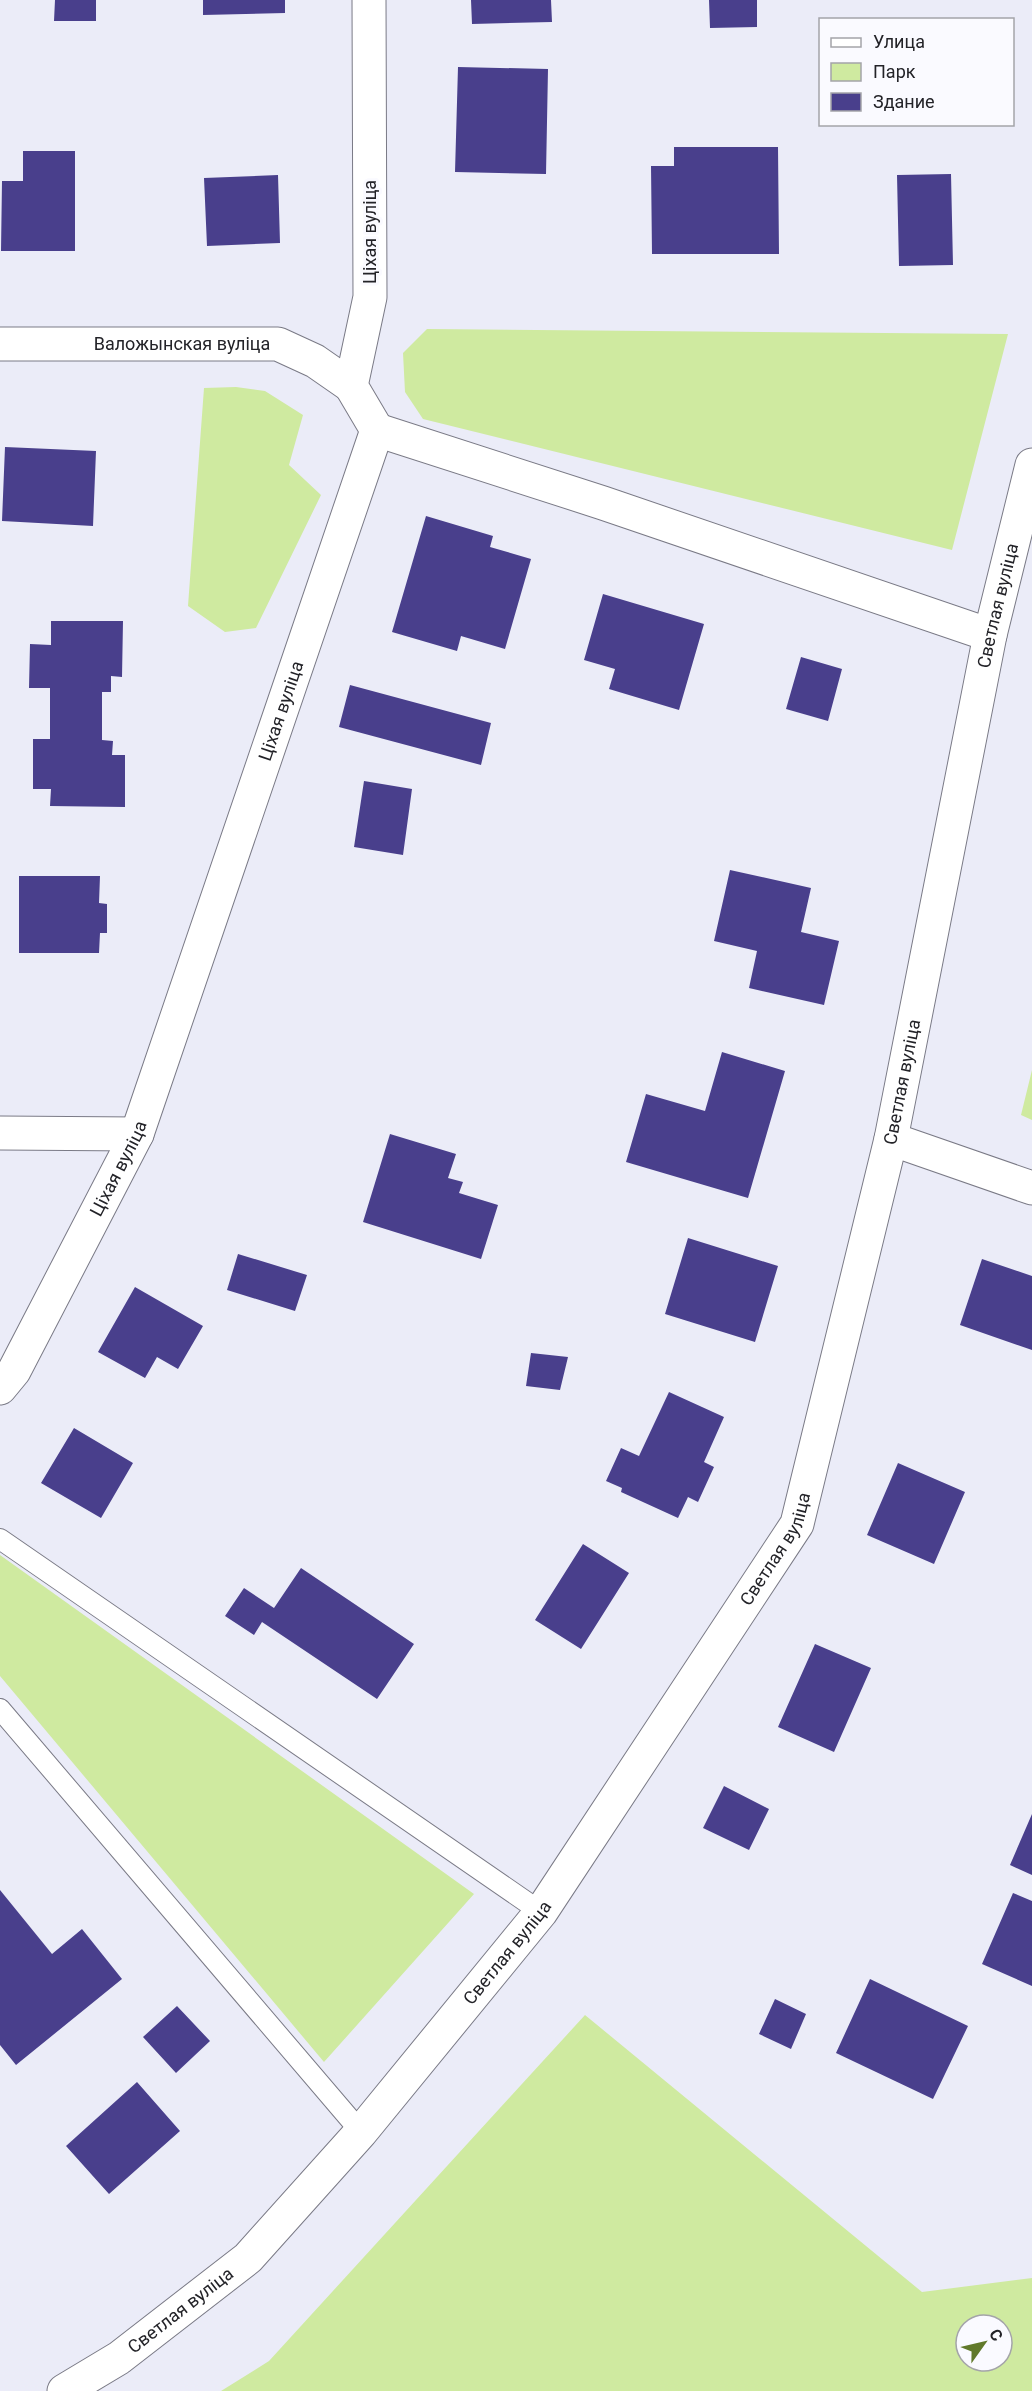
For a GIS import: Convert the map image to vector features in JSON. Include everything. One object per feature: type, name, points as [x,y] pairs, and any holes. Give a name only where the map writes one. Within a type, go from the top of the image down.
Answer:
[{"type":"street","name":"Ціхая вуліца","points":[[351,386],[370,297],[369,0]]},
{"type":"street","name":"Валожынская вуліца","points":[[0,344],[278,344],[315,361],[351,386]]},
{"type":"street","points":[[351,386],[377,430],[603,503],[990,635]]},
{"type":"street","name":"Ціхая вуліца","points":[[0,1388],[14,1371],[137,1134],[377,430]]},
{"type":"street","name":"Светлая вуліца","points":[[64,2391],[119,2358],[248,2258],[361,2132],[540,1912],[797,1524],[891,1138],[990,635],[1032,465]]},
{"type":"street","points":[[0,1133],[137,1134]]},
{"type":"street","points":[[891,1138],[1032,1188]]},
{"type":"lane","points":[[0,1539],[540,1912]]},
{"type":"lane","points":[[0,1709],[361,2132]]},
{"type":"green space","points":[[427,329],[1008,334],[952,550],[423,419],[405,392],[403,353]]},
{"type":"green space","points":[[236,387],[265,391],[303,415],[289,465],[321,495],[256,628],[225,632],[188,606],[204,388]]},
{"type":"green space","points":[[1032,1070],[1032,1120],[1021,1115]]},
{"type":"green space","points":[[0,1555],[474,1894],[324,2062],[0,1676]]},
{"type":"green space","points":[[585,2015],[922,2292],[1032,2278],[1032,2391],[221,2391],[269,2361]]},
{"type":"building","points":[[55,0],[96,0],[96,21],[54,21]]},
{"type":"building","points":[[203,0],[285,0],[285,13],[203,15]]},
{"type":"building","points":[[471,0],[551,0],[552,22],[472,24]]},
{"type":"building","points":[[709,0],[757,0],[757,27],[710,28]]},
{"type":"building","points":[[458,67],[548,69],[546,174],[455,172]]},
{"type":"building","points":[[674,147],[778,147],[779,254],[652,254],[651,166],[674,166]]},
{"type":"building","points":[[23,151],[75,151],[75,251],[1,251],[2,181],[23,181]]},
{"type":"building","points":[[951,174],[953,265],[899,266],[897,175]]},
{"type":"building","points":[[278,175],[280,243],[207,246],[204,178]]},
{"type":"building","points":[[5,447],[96,451],[93,526],[2,521]]},
{"type":"building","points":[[426,516],[493,536],[490,547],[531,559],[505,649],[461,636],[457,651],[392,632]]},
{"type":"building","points":[[603,594],[704,624],[679,710],[609,689],[615,669],[584,660]]},
{"type":"building","points":[[51,621],[123,621],[122,677],[111,676],[111,692],[102,692],[102,740],[113,741],[112,755],[125,755],[125,807],[50,806],[51,789],[33,789],[33,739],[50,739],[50,688],[29,688],[30,644],[51,645]]},
{"type":"building","points":[[801,657],[842,669],[828,721],[786,709]]},
{"type":"building","points":[[350,685],[491,723],[481,765],[339,727]]},
{"type":"building","points":[[364,781],[412,789],[403,855],[354,847]]},
{"type":"building","points":[[730,870],[811,888],[801,932],[839,941],[824,1005],[749,988],[757,951],[714,941]]},
{"type":"building","points":[[19,876],[100,876],[99,903],[107,904],[107,933],[100,933],[99,953],[19,953]]},
{"type":"building","points":[[722,1052],[785,1071],[748,1198],[626,1162],[646,1094],[705,1111]]},
{"type":"building","points":[[390,1134],[456,1154],[448,1178],[463,1182],[459,1193],[498,1205],[481,1259],[363,1222]]},
{"type":"building","points":[[688,1238],[778,1266],[755,1342],[665,1314]]},
{"type":"building","points":[[238,1254],[307,1275],[295,1311],[227,1290]]},
{"type":"building","points":[[982,1259],[1032,1276],[1032,1350],[960,1325]]},
{"type":"building","points":[[135,1287],[203,1326],[178,1369],[157,1357],[145,1378],[98,1352]]},
{"type":"building","points":[[531,1353],[568,1357],[560,1390],[526,1386]]},
{"type":"building","points":[[669,1392],[724,1417],[704,1462],[714,1467],[698,1502],[688,1497],[678,1518],[621,1492],[622,1488],[606,1481],[621,1448],[639,1456]]},
{"type":"building","points":[[74,1428],[133,1463],[101,1518],[41,1483]]},
{"type":"building","points":[[898,1463],[965,1492],[934,1564],[867,1535]]},
{"type":"building","points":[[583,1544],[629,1573],[581,1649],[535,1620]]},
{"type":"building","points":[[301,1568],[414,1644],[377,1699],[262,1622],[254,1635],[225,1616],[244,1588],[274,1608]]},
{"type":"building","points":[[815,1644],[871,1668],[834,1752],[778,1727]]},
{"type":"building","points":[[724,1786],[769,1809],[749,1850],[703,1828]]},
{"type":"building","points":[[1032,1814],[1032,1875],[1010,1865]]},
{"type":"building","points":[[0,1890],[52,1954],[82,1929],[122,1979],[16,2065],[0,2045]]},
{"type":"building","points":[[1013,1893],[1032,1901],[1032,1986],[982,1964]]},
{"type":"building","points":[[870,1979],[968,2026],[933,2099],[836,2053]]},
{"type":"building","points":[[775,1999],[806,2014],[791,2049],[759,2034]]},
{"type":"building","points":[[177,2006],[210,2041],[176,2073],[143,2037]]},
{"type":"building","points":[[137,2082],[180,2131],[109,2194],[66,2146]]}]
